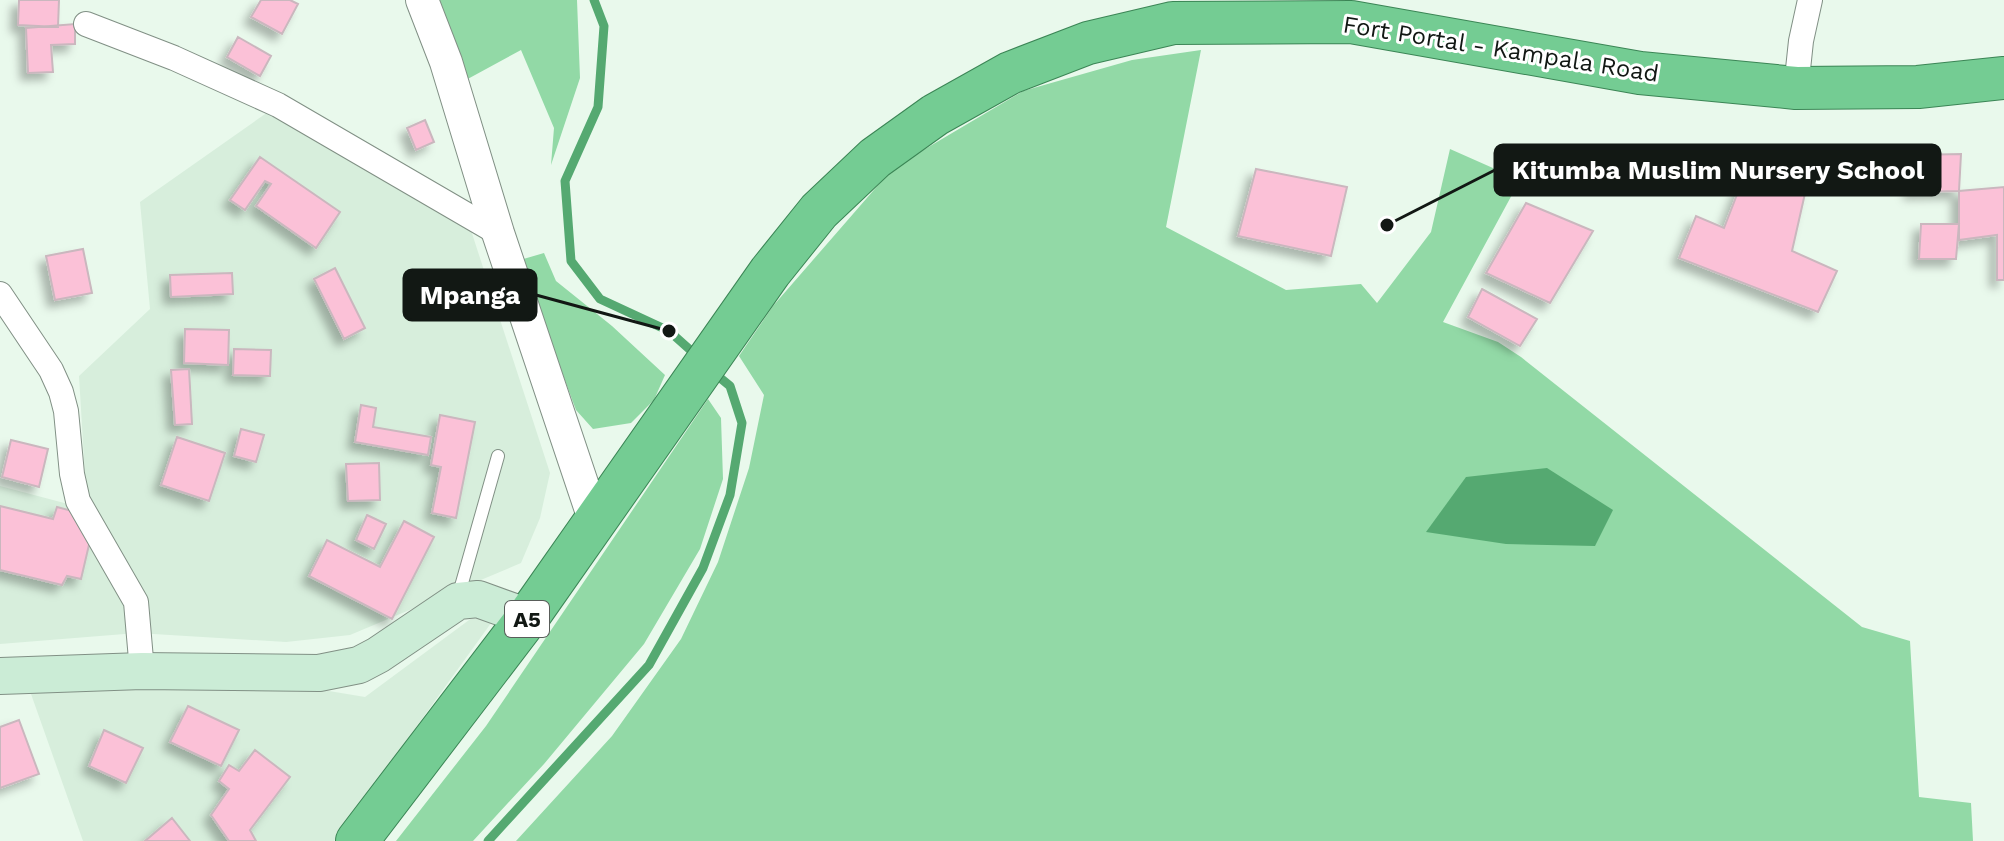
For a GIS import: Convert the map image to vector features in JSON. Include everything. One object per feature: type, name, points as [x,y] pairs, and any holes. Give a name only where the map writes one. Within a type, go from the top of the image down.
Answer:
[{"type":"highway","name":"Fort Portal - Kampala Road","points":[[595,522],[726,333],[819,211],[875,158],[935,115],[1010,73],[1088,43],[1173,23],[1345,11],[1640,73],[1796,88],[1918,87],[2004,78]]},
{"type":"highway","name":"A5","points":[[357,841],[528,617],[595,522]]},
{"type":"main road","points":[[0,676],[142,671],[283,674],[339,670],[359,665],[378,655],[458,601],[478,599],[528,617]]},
{"type":"street","points":[[422,0],[446,62],[498,233],[595,522]]},
{"type":"street","points":[[1796,88],[1801,41],[1810,0]]},
{"type":"street","points":[[86,24],[174,58],[278,105],[498,233]]},
{"type":"street","points":[[0,294],[51,370],[61,392],[78,501],[136,602],[142,671]]},
{"type":"lane","points":[[458,601],[498,456]]},
{"type":"shaded area","points":[[438,0],[577,0],[580,78],[551,165],[554,128],[521,50],[464,81]]},
{"type":"shaded area","points":[[1201,50],[1166,227],[1286,290],[1361,284],[1377,303],[1431,232],[1450,149],[1520,180],[1443,322],[1498,342],[1521,357],[1862,627],[1910,641],[1919,797],[1971,803],[1973,841],[516,841],[612,736],[681,639],[718,562],[749,468],[764,395],[739,356],[773,306],[893,168],[1023,91],[1132,60]]},
{"type":"shaded area","points":[[278,105],[466,215],[550,473],[540,518],[521,563],[350,635],[286,642],[137,633],[0,644],[0,486],[87,509],[79,376],[150,309],[140,202]]},
{"type":"shaded area","points":[[544,253],[556,281],[612,326],[665,375],[654,400],[631,423],[593,429],[576,410],[520,260]]},
{"type":"shaded area","points":[[708,399],[721,418],[723,479],[700,549],[644,644],[544,764],[473,841],[396,841],[486,726]]},
{"type":"shaded area","points":[[1547,468],[1613,510],[1595,546],[1506,544],[1426,532],[1466,477]]},
{"type":"shaded area","points":[[488,606],[499,612],[334,841],[83,841],[25,677],[299,686],[365,697]]},
{"type":"building","points":[[19,0],[59,0],[58,27],[18,25]]},
{"type":"building","points":[[261,0],[290,0],[298,4],[282,34],[251,17]]},
{"type":"building","points":[[75,24],[75,44],[51,45],[53,72],[28,73],[26,28]]},
{"type":"building","points":[[238,37],[271,56],[260,76],[227,57]]},
{"type":"building","points":[[425,120],[434,142],[416,150],[407,128]]},
{"type":"building","points":[[1961,154],[1959,191],[1911,192],[1913,155]]},
{"type":"building","points":[[260,157],[340,212],[316,248],[256,206],[271,184],[265,181],[245,210],[230,200]]},
{"type":"building","points":[[1256,169],[1347,187],[1331,256],[1238,236]]},
{"type":"building","points":[[1745,174],[1806,189],[1792,251],[1837,271],[1818,312],[1679,258],[1696,216],[1724,228]]},
{"type":"building","points":[[2004,187],[2004,280],[1997,280],[1997,235],[1959,240],[1959,191]]},
{"type":"building","points":[[1526,203],[1593,231],[1550,303],[1486,273]]},
{"type":"building","points":[[1921,224],[1959,224],[1956,259],[1919,259]]},
{"type":"building","points":[[83,249],[92,293],[55,300],[46,256]]},
{"type":"building","points":[[335,268],[365,328],[344,339],[314,279]]},
{"type":"building","points":[[232,273],[233,294],[171,297],[170,275]]},
{"type":"building","points":[[1482,289],[1537,319],[1520,346],[1468,317]]},
{"type":"building","points":[[185,329],[229,330],[228,365],[184,363]]},
{"type":"building","points":[[234,349],[271,350],[270,376],[233,375]]},
{"type":"building","points":[[189,369],[192,424],[175,425],[171,370]]},
{"type":"building","points":[[361,405],[376,408],[373,427],[431,437],[428,455],[355,442]]},
{"type":"building","points":[[440,415],[475,422],[456,518],[432,513],[441,467],[431,465]]},
{"type":"building","points":[[241,429],[264,435],[256,462],[234,456]]},
{"type":"building","points":[[177,437],[225,453],[209,501],[161,485]]},
{"type":"building","points":[[11,440],[48,449],[39,487],[2,477]]},
{"type":"building","points":[[379,463],[380,500],[348,501],[346,464]]},
{"type":"building","points":[[0,506],[53,519],[57,507],[80,513],[92,532],[81,579],[67,576],[62,585],[0,570]]},
{"type":"building","points":[[367,515],[386,524],[374,549],[356,540]]},
{"type":"building","points":[[404,521],[434,537],[392,619],[309,576],[327,540],[380,567]]},
{"type":"building","points":[[188,706],[239,730],[221,766],[170,742]]},
{"type":"building","points":[[19,720],[39,774],[0,788],[0,727]]},
{"type":"building","points":[[104,730],[143,748],[126,783],[89,766]]},
{"type":"building","points":[[255,750],[290,777],[250,830],[256,841],[229,841],[211,815],[229,789],[219,781],[229,765],[239,771]]},
{"type":"building","points":[[172,818],[190,841],[145,841]]},
{"type":"waterway","points":[[594,0],[604,26],[598,107],[565,181],[571,261],[600,299],[669,331],[697,356]]},
{"type":"waterway","points":[[488,841],[649,665],[703,568],[730,495],[742,423],[730,386],[713,372]]},
{"type":"place","name":"Kitumba Muslim Nursery School","points":[[1387,225]]},
{"type":"place","name":"Mpanga","points":[[669,331]]}]
